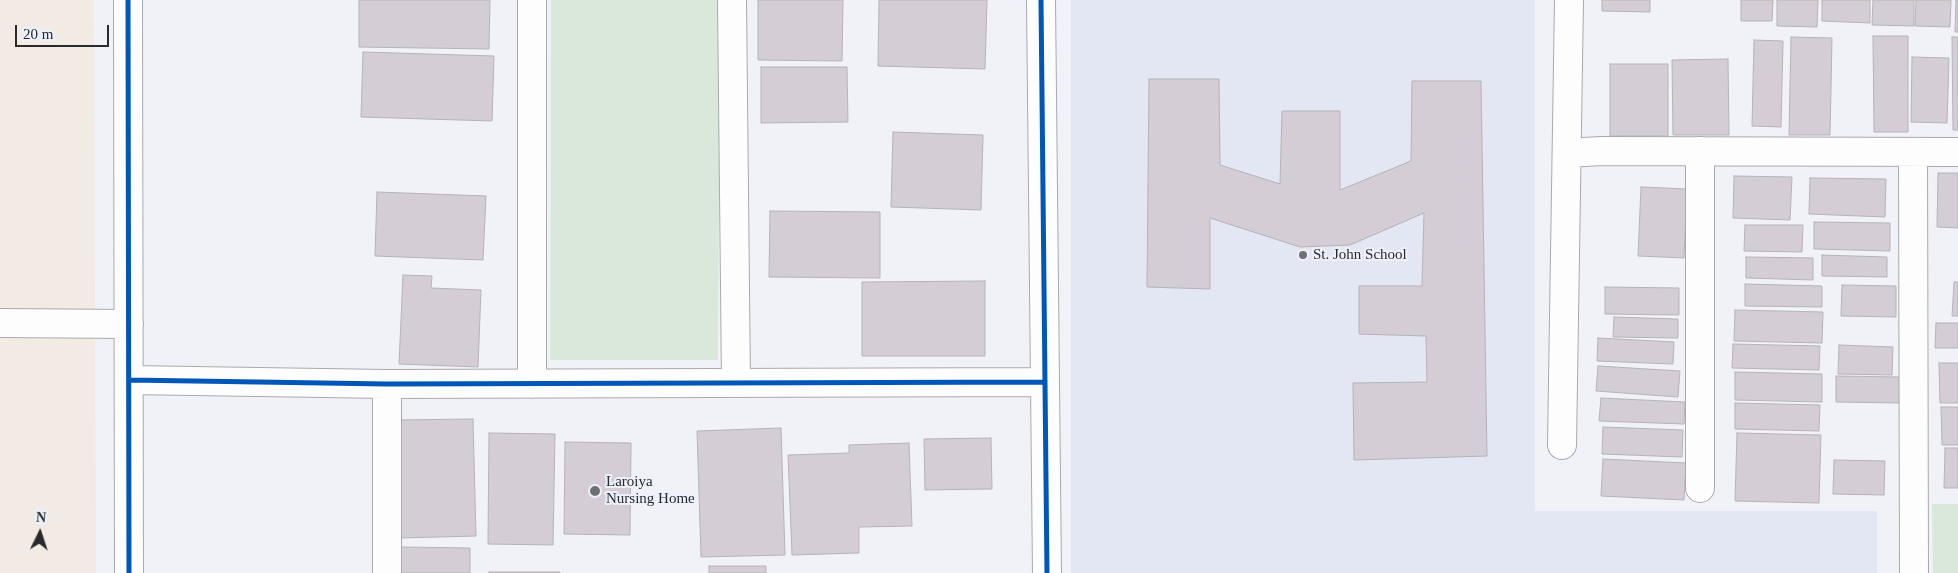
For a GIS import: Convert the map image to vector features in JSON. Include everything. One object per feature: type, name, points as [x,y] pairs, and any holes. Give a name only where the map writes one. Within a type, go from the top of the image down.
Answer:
[{"type":"street","points":[[128,0],[129,573]]},
{"type":"street","points":[[532,0],[532,384]]},
{"type":"street","points":[[732,0],[736,383]]},
{"type":"street","points":[[1040,0],[1047,573]]},
{"type":"street","points":[[1562,445],[1568,0]]},
{"type":"street","points":[[1567,153],[1601,150],[1958,152]]},
{"type":"street","points":[[1700,151],[1700,488]]},
{"type":"street","points":[[1913,152],[1914,573]]},
{"type":"street","points":[[0,323],[129,324]]},
{"type":"street","points":[[129,380],[387,384],[1045,382]]},
{"type":"street","points":[[387,384],[387,573]]},
{"type":"shaded area","points":[[0,0],[94,0],[96,573],[0,573]]},
{"type":"shaded area","name":"St. John School","points":[[1071,0],[1535,0],[1535,511],[1877,511],[1877,573],[1071,573]]},
{"type":"green space","points":[[551,0],[720,0],[718,360],[550,360]]},
{"type":"green space","points":[[1932,504],[1958,504],[1958,573],[1933,573]]},
{"type":"building","points":[[359,0],[490,0],[489,49],[359,47]]},
{"type":"building","points":[[758,0],[843,0],[842,61],[758,60]]},
{"type":"building","points":[[879,0],[987,0],[985,69],[878,66]]},
{"type":"building","points":[[1602,0],[1650,0],[1650,12],[1602,11]]},
{"type":"building","points":[[1741,0],[1773,0],[1772,21],[1741,21]]},
{"type":"building","points":[[1777,0],[1818,0],[1817,27],[1777,26]]},
{"type":"building","points":[[1822,0],[1870,0],[1870,23],[1822,21]]},
{"type":"building","points":[[1873,0],[1914,0],[1914,26],[1872,25]]},
{"type":"building","points":[[1916,0],[1951,0],[1950,27],[1915,26]]},
{"type":"building","points":[[1956,0],[1958,0],[1958,32],[1955,32]]},
{"type":"building","points":[[1873,36],[1908,36],[1908,132],[1874,132]]},
{"type":"building","points":[[1791,37],[1832,38],[1830,135],[1789,135]]},
{"type":"building","points":[[1952,37],[1958,37],[1958,130],[1953,130]]},
{"type":"building","points":[[1754,40],[1783,41],[1781,127],[1752,126]]},
{"type":"building","points":[[363,52],[494,56],[492,121],[361,117]]},
{"type":"building","points":[[1912,57],[1949,58],[1947,123],[1911,122]]},
{"type":"building","points":[[1728,59],[1729,135],[1673,135],[1672,60]]},
{"type":"building","points":[[1610,64],[1668,64],[1668,136],[1610,136]]},
{"type":"building","points":[[761,67],[847,67],[848,122],[761,123]]},
{"type":"building","points":[[1149,79],[1219,79],[1220,165],[1280,184],[1282,111],[1340,111],[1340,190],[1411,161],[1412,81],[1481,81],[1487,456],[1354,460],[1353,383],[1427,382],[1426,336],[1359,334],[1359,286],[1422,286],[1424,213],[1350,245],[1300,247],[1210,218],[1210,289],[1147,287]]},
{"type":"building","points":[[893,132],[983,135],[981,210],[891,207]]},
{"type":"building","points":[[1938,173],[1958,173],[1958,228],[1937,227]]},
{"type":"building","points":[[1734,176],[1792,177],[1790,220],[1733,218]]},
{"type":"building","points":[[1810,178],[1886,179],[1885,217],[1809,214]]},
{"type":"building","points":[[1641,187],[1687,189],[1684,258],[1638,256]]},
{"type":"building","points":[[377,192],[486,196],[483,260],[375,256]]},
{"type":"building","points":[[770,211],[880,212],[880,278],[769,277]]},
{"type":"building","points":[[1814,222],[1890,223],[1890,251],[1814,249]]},
{"type":"building","points":[[1745,225],[1803,225],[1802,252],[1744,251]]},
{"type":"building","points":[[1822,255],[1887,257],[1887,277],[1822,276]]},
{"type":"building","points":[[1746,257],[1813,258],[1813,280],[1746,278]]},
{"type":"building","points":[[403,275],[432,276],[431,288],[481,290],[478,367],[399,364]]},
{"type":"building","points":[[985,281],[985,356],[862,356],[862,282]]},
{"type":"building","points":[[1954,282],[1958,282],[1958,316],[1952,316]]},
{"type":"building","points":[[1745,284],[1822,286],[1822,307],[1745,306]]},
{"type":"building","points":[[1842,285],[1896,286],[1896,317],[1841,316]]},
{"type":"building","points":[[1605,287],[1679,288],[1679,315],[1605,314]]},
{"type":"building","points":[[1735,310],[1823,312],[1822,343],[1734,341]]},
{"type":"building","points":[[1614,317],[1678,319],[1678,338],[1613,337]]},
{"type":"building","points":[[1936,323],[1958,323],[1958,348],[1935,348]]},
{"type":"building","points":[[1598,338],[1674,342],[1673,364],[1597,361]]},
{"type":"building","points":[[1733,344],[1820,346],[1819,370],[1732,368]]},
{"type":"building","points":[[1839,345],[1893,347],[1892,375],[1838,374]]},
{"type":"building","points":[[1939,363],[1958,363],[1958,403],[1940,403]]},
{"type":"building","points":[[1598,366],[1680,371],[1678,397],[1596,391]]},
{"type":"building","points":[[1735,372],[1822,374],[1822,402],[1735,400]]},
{"type":"building","points":[[1836,376],[1900,377],[1899,403],[1836,402]]},
{"type":"building","points":[[1601,398],[1685,402],[1684,424],[1599,421]]},
{"type":"building","points":[[1735,403],[1820,405],[1819,431],[1735,429]]},
{"type":"building","points":[[1941,407],[1958,407],[1958,445],[1942,445]]},
{"type":"building","points":[[473,419],[476,536],[400,538],[397,420]]},
{"type":"building","points":[[1603,427],[1683,430],[1682,457],[1602,454]]},
{"type":"building","points":[[781,428],[785,555],[701,557],[697,431]]},
{"type":"building","points":[[489,433],[555,434],[553,545],[488,544]]},
{"type":"building","points":[[1737,433],[1821,435],[1819,503],[1735,501]]},
{"type":"building","points":[[991,438],[992,489],[925,490],[924,439]]},
{"type":"building","points":[[565,442],[631,443],[630,535],[564,534]]},
{"type":"building","points":[[909,443],[912,526],[859,527],[859,553],[792,555],[788,455],[849,453],[849,445]]},
{"type":"building","points":[[1945,448],[1958,448],[1958,488],[1944,488]]},
{"type":"building","points":[[1603,459],[1686,463],[1684,500],[1601,496]]},
{"type":"building","points":[[1834,460],[1885,461],[1884,495],[1833,494]]},
{"type":"building","points":[[401,547],[470,548],[470,573],[401,573]]},
{"type":"building","points":[[709,566],[766,566],[766,573],[709,573]]},
{"type":"building","points":[[560,572],[560,573],[489,573]]},
{"type":"cycle path","points":[[128,0],[129,573]]},
{"type":"cycle path","points":[[1041,0],[1047,573]]},
{"type":"cycle path","points":[[129,380],[387,384],[1045,382]]},
{"type":"place","name":"St. John School","points":[[1303,255]]},
{"type":"place","name":"Laroiya Nursing Home","points":[[595,491]]}]
